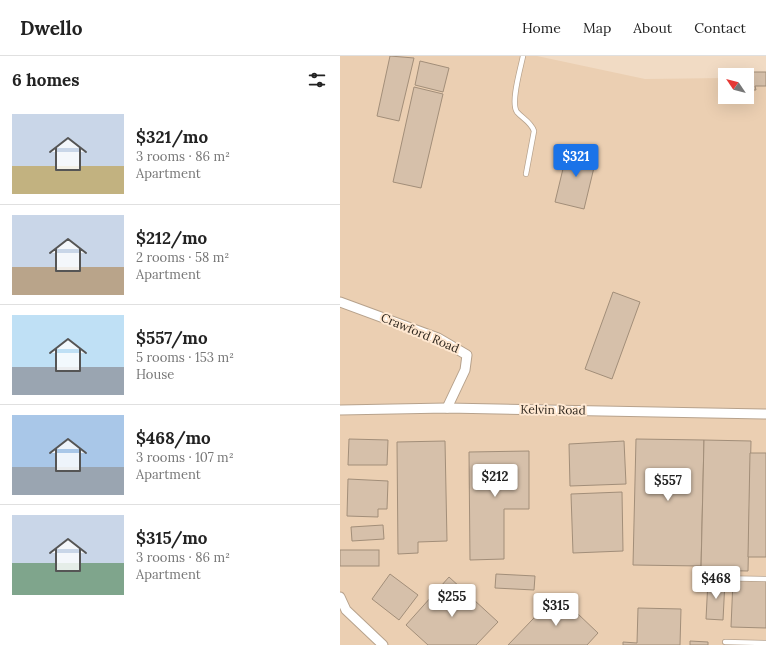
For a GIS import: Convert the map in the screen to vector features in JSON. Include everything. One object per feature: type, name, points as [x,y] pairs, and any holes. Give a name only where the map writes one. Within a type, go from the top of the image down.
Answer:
[{"type":"street","name":"Crawford Road","points":[[340,302],[438,338],[467,354],[465,370],[447,408]]},
{"type":"street","name":"Kelvin Road","points":[[340,410],[447,408],[766,414]]},
{"type":"street","points":[[340,597],[343,613],[383,645]]},
{"type":"lane","points":[[523,56],[514,101],[517,112],[531,125],[534,130],[526,174]]},
{"type":"lane","points":[[710,578],[766,579]]},
{"type":"lane","points":[[725,642],[766,643]]},
{"type":"shaded area","points":[[340,56],[537,56],[645,79],[718,78],[718,104],[754,104],[754,78],[766,78],[766,645],[340,645]]},
{"type":"building","points":[[390,56],[414,58],[399,121],[377,116]]},
{"type":"building","points":[[420,61],[449,68],[443,92],[415,85]]},
{"type":"building","points":[[754,72],[766,72],[766,86],[755,86],[756,90],[754,90]]},
{"type":"building","points":[[414,87],[443,94],[421,188],[393,182]]},
{"type":"building","points":[[568,148],[597,155],[584,209],[555,202]]},
{"type":"building","points":[[613,292],[640,302],[612,379],[585,369]]},
{"type":"building","points":[[349,439],[388,440],[387,465],[348,465]]},
{"type":"building","points":[[636,439],[704,440],[701,566],[633,565]]},
{"type":"building","points":[[704,440],[751,441],[748,571],[701,570]]},
{"type":"building","points":[[445,441],[447,541],[418,542],[418,553],[398,554],[397,442]]},
{"type":"building","points":[[624,441],[626,484],[570,486],[569,444]]},
{"type":"building","points":[[529,451],[529,509],[504,509],[504,559],[470,560],[469,452]]},
{"type":"building","points":[[750,453],[766,453],[766,557],[748,557]]},
{"type":"building","points":[[348,479],[388,481],[387,509],[378,509],[378,517],[347,516]]},
{"type":"building","points":[[622,492],[623,551],[573,553],[571,494]]},
{"type":"building","points":[[383,525],[384,539],[352,541],[351,527]]},
{"type":"building","points":[[340,550],[379,550],[379,566],[340,566]]},
{"type":"building","points":[[390,574],[418,595],[399,620],[372,599]]},
{"type":"building","points":[[496,574],[535,576],[534,590],[495,588]]},
{"type":"building","points":[[449,577],[498,622],[476,645],[428,645],[406,625]]},
{"type":"building","points":[[708,580],[725,581],[723,620],[706,619]]},
{"type":"building","points":[[733,580],[766,581],[766,628],[731,627]]},
{"type":"building","points":[[557,594],[598,633],[587,645],[508,645]]},
{"type":"building","points":[[638,608],[681,609],[680,645],[623,645],[623,642],[637,643]]},
{"type":"building","points":[[690,641],[708,642],[708,645],[690,645]]}]
